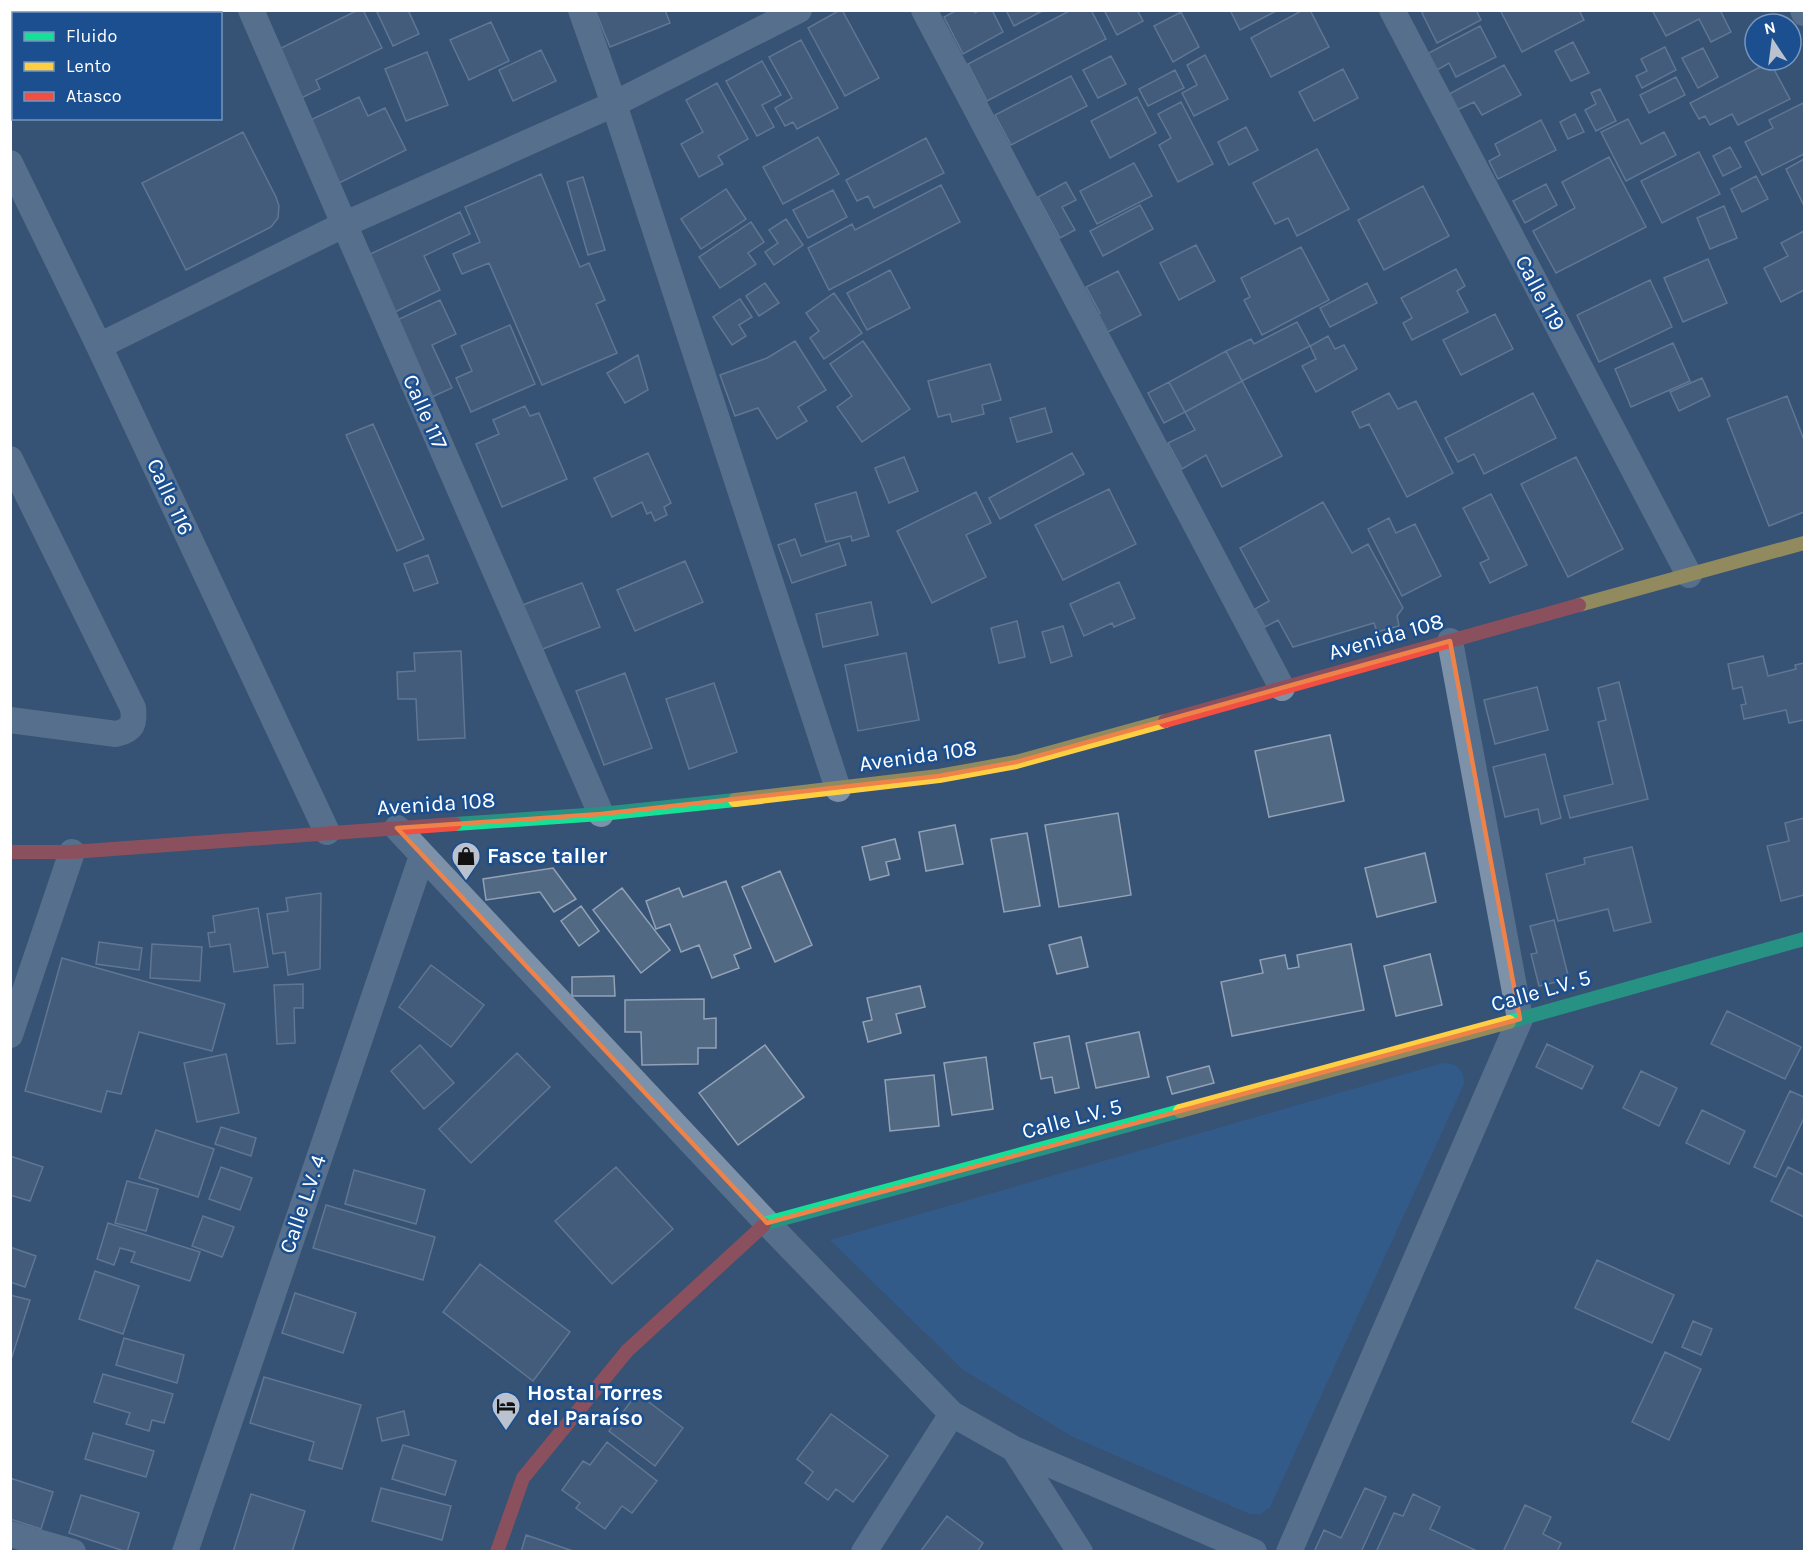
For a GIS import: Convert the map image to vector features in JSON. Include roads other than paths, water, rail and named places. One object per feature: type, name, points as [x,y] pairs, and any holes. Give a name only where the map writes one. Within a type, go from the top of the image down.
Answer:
[{"type":"street","name":"Calle 117","points":[[251,10],[601,814]]},
{"type":"street","points":[[581,10],[614,104],[838,789]]},
{"type":"street","points":[[99,346],[343,225],[614,104],[799,10]]},
{"type":"street","points":[[924,10],[1282,688]]},
{"type":"street","name":"Calle 119","points":[[1392,10],[1689,574]]},
{"type":"street","name":"Calle 116","points":[[10,163],[99,346],[327,832]]},
{"type":"street","points":[[10,459],[133,708],[134,718],[126,732],[116,734],[10,720]]},
{"type":"street","name":"Avenida 108","points":[[10,852],[72,852],[601,814],[939,776],[1016,762],[1804,543]]},
{"type":"street","points":[[1289,1551],[1520,1019],[1450,641]]},
{"type":"street","points":[[397,828],[767,1223],[952,1414],[1014,1449],[1254,1551]]},
{"type":"street","points":[[10,1035],[72,852]]},
{"type":"street","name":"Calle L.V. 4","points":[[184,1551],[422,856]]},
{"type":"street","name":"Calle L.V. 5","points":[[497,1551],[523,1478],[619,1360],[767,1223],[1520,1019],[1804,939]]},
{"type":"street","points":[[864,1551],[952,1414]]},
{"type":"street","points":[[1014,1449],[1080,1551]]},
{"type":"street","points":[[10,1534],[73,1551]]},
{"type":"place","name":"Fasce taller","points":[[466,882]]},
{"type":"place","name":"Hostal Torres del Paraíso","points":[[506,1432]]}]
